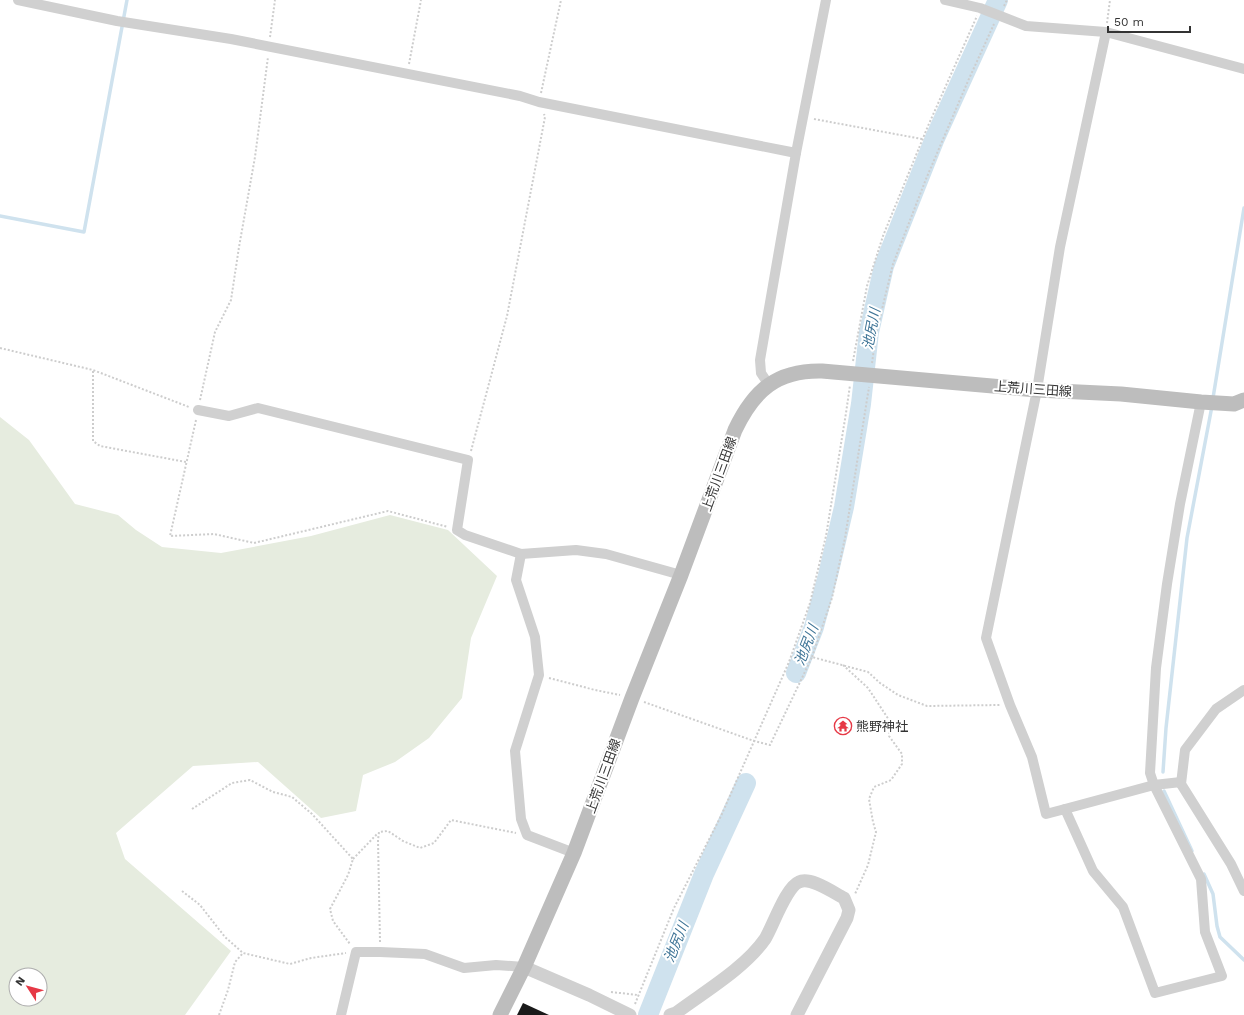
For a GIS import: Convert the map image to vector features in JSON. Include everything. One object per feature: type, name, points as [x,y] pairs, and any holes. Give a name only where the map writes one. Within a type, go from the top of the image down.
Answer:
[{"type":"main road","name":"上荒川三田線","points":[[500,1015],[524,967],[574,853],[735,430],[744,412],[757,395],[769,385],[786,375],[806,371],[1037,390],[1121,394],[1201,402],[1234,404],[1244,400]]},
{"type":"street","points":[[18,0],[123,22],[269,47],[520,96],[539,102],[796,153]]},
{"type":"street","points":[[769,385],[761,373],[760,360],[796,153],[826,0]]},
{"type":"street","points":[[945,0],[982,4],[999,15],[1026,26],[1106,32],[1244,69]]},
{"type":"street","points":[[1106,32],[1060,247],[1037,390],[986,638],[1010,705],[1032,757],[1046,814],[1154,785],[1181,782],[1231,864],[1244,891]]},
{"type":"street","points":[[1065,809],[1093,871],[1123,907],[1155,993],[1222,976],[1205,932],[1201,878],[1154,785],[1150,773],[1156,668],[1167,584],[1180,504],[1201,402]]},
{"type":"street","points":[[198,410],[229,416],[258,408],[468,460],[457,530],[465,535],[521,554],[576,550],[606,554],[681,575]]},
{"type":"street","points":[[521,554],[516,580],[535,637],[539,675],[514,752],[521,819],[527,835],[574,853]]},
{"type":"street","points":[[1181,784],[1185,750],[1216,709],[1244,690]]},
{"type":"street","points":[[670,1015],[676,1013],[746,961],[766,938],[790,891],[800,881],[806,880],[844,898],[849,910],[847,918],[796,1015]]},
{"type":"street","points":[[341,1015],[356,952],[425,954],[464,968],[496,965],[524,967],[632,1012]]},
{"type":"path","points":[[275,0],[255,157],[231,300],[215,332],[170,536],[214,534],[254,543],[388,511],[457,530]]},
{"type":"path","points":[[407,74],[421,0]]},
{"type":"path","points":[[468,460],[508,316],[545,117],[539,102],[561,0]]},
{"type":"path","points":[[1106,32],[1110,0]]},
{"type":"path","points":[[632,1012],[674,908],[721,816],[789,662],[810,603],[826,536],[851,374],[867,286],[892,210],[982,4]]},
{"type":"path","points":[[539,675],[632,698],[754,741],[770,745],[812,657],[832,598],[845,538],[876,334],[893,264],[926,179],[968,81],[999,15]]},
{"type":"path","points":[[803,117],[922,139]]},
{"type":"path","points":[[0,348],[93,370],[198,410]]},
{"type":"path","points":[[93,370],[93,441],[100,446],[186,462]]},
{"type":"path","points":[[812,657],[868,672],[880,683],[898,695],[927,706],[1010,705]]},
{"type":"path","points":[[842,664],[868,688],[889,720],[889,736],[902,754],[902,764],[891,780],[874,787],[869,799],[876,832],[868,865],[849,910]]},
{"type":"path","points":[[192,810],[232,783],[250,780],[272,792],[292,797],[312,814],[353,859]]},
{"type":"path","points":[[182,890],[200,905],[225,937],[243,953],[290,964],[310,958],[356,952],[334,921],[330,909],[348,875],[353,859],[379,832],[388,831],[403,841],[420,848],[434,843],[451,820],[527,835]]},
{"type":"path","points":[[379,832],[380,952]]},
{"type":"path","points":[[219,1015],[228,990],[235,962],[243,953]]},
{"type":"shaded area","points":[[0,417],[29,440],[75,504],[118,515],[136,530],[162,547],[221,553],[311,536],[390,515],[448,530],[497,576],[471,638],[462,698],[429,738],[395,762],[363,775],[356,811],[321,818],[258,762],[193,766],[116,833],[125,859],[231,951],[185,1015],[0,1015]]},
{"type":"building","points":[[523,1003],[549,1015],[517,1015]]},
{"type":"waterway","points":[[0,216],[84,232],[127,0]]},
{"type":"waterway","name":"池尻川","points":[[796,673],[814,627],[844,507],[861,404],[869,332],[884,266],[935,138],[998,0]]},
{"type":"waterway","points":[[1213,398],[1244,208]]},
{"type":"waterway","points":[[1163,772],[1166,728],[1187,538],[1212,406]]},
{"type":"waterway","name":"池尻川","points":[[648,1015],[704,874],[746,783]]},
{"type":"waterway","points":[[1164,791],[1192,851]]},
{"type":"waterway","points":[[1204,874],[1213,894],[1220,937],[1244,960]]},
{"type":"place","name":"熊野神社","points":[[843,726]]}]
